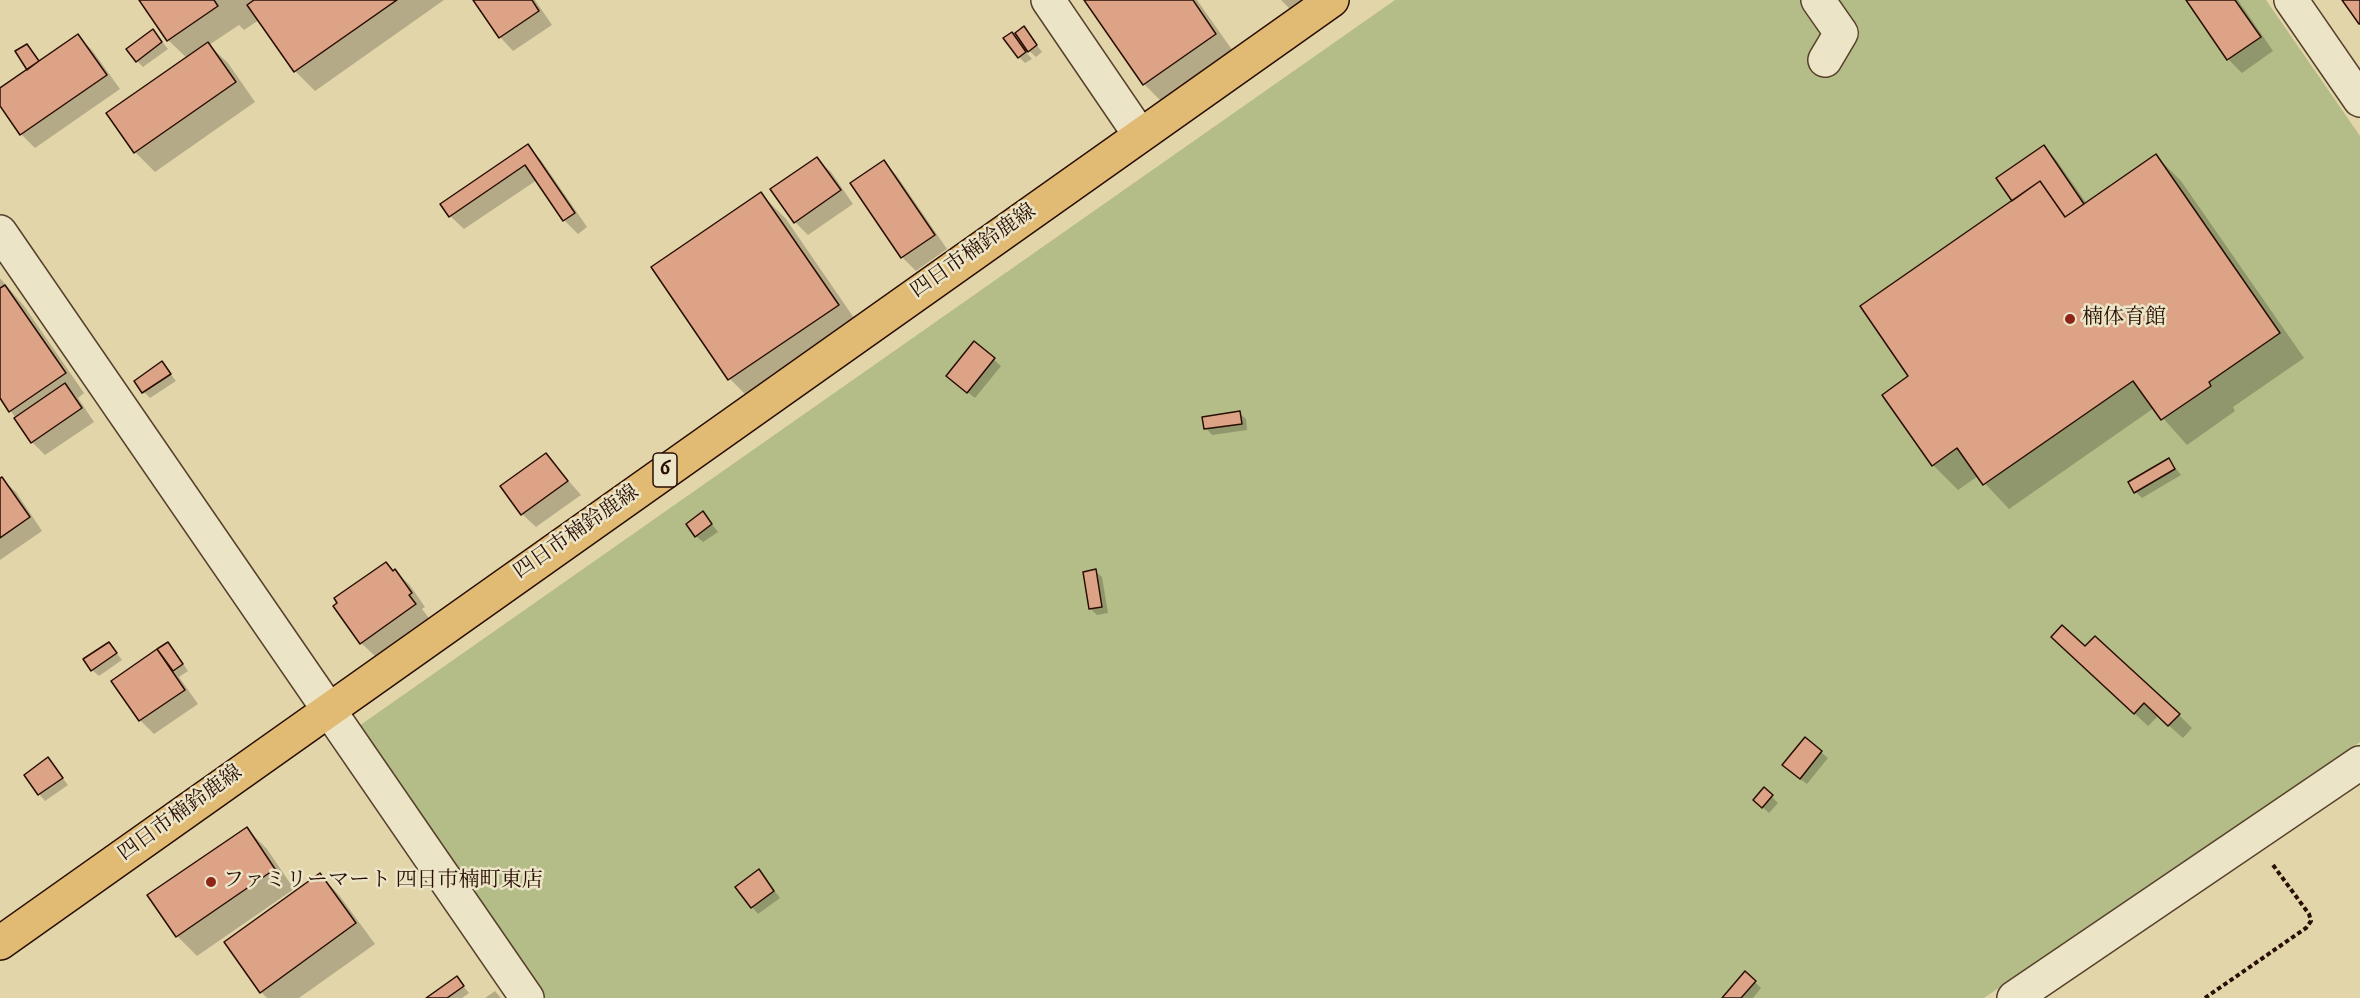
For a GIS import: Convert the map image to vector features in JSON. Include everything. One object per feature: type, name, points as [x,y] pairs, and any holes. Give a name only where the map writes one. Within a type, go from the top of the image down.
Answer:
[{"type":"main road","name":"四日市楠鈴鹿線","points":[[0,943],[328,708],[1332,0]]},
{"type":"street","points":[[1048,0],[1140,135]]},
{"type":"street","points":[[1818,0],[1841,33],[1825,60]]},
{"type":"street","points":[[2291,0],[2360,100]]},
{"type":"street","points":[[0,232],[527,998]]},
{"type":"street","points":[[2014,998],[2360,763]]},
{"type":"path","points":[[2205,998],[2306,928],[2311,921],[2309,914],[2252,837]]},
{"type":"green space","points":[[1395,0],[2266,0],[2360,136],[2360,742],[1984,998],[545,998],[359,726]]},
{"type":"building","points":[[139,0],[214,0],[218,6],[167,41]]},
{"type":"building","points":[[254,0],[397,0],[294,72],[247,5]]},
{"type":"building","points":[[473,0],[532,0],[539,11],[499,38]]},
{"type":"building","points":[[1084,0],[1193,0],[1216,34],[1143,85]]},
{"type":"building","points":[[2186,0],[2235,0],[2261,37],[2227,60]]},
{"type":"building","points":[[2342,0],[2360,0],[2360,24],[2359,24]]},
{"type":"building","points":[[1024,26],[1037,45],[1028,52],[1015,33]]},
{"type":"building","points":[[153,29],[162,42],[136,62],[126,49]]},
{"type":"building","points":[[1012,32],[1026,52],[1018,58],[1003,38]]},
{"type":"building","points":[[78,34],[107,75],[20,135],[0,106],[0,88]]},
{"type":"building","points":[[208,42],[236,82],[134,153],[106,113]]},
{"type":"building","points":[[27,44],[39,61],[27,70],[15,51]]},
{"type":"building","points":[[528,144],[575,213],[563,221],[525,165],[449,217],[440,204]]},
{"type":"building","points":[[2044,145],[2084,204],[2065,217],[2040,181],[2012,201],[1996,178]]},
{"type":"building","name":"楠体育館","points":[[2156,154],[2280,333],[2209,382],[2211,386],[2161,420],[2133,381],[1983,485],[1957,448],[1932,466],[1882,395],[1908,376],[1860,306],[2040,181],[2065,217]]},
{"type":"building","points":[[817,157],[841,190],[794,223],[770,189]]},
{"type":"building","points":[[884,160],[935,235],[901,258],[850,183]]},
{"type":"building","points":[[761,192],[839,305],[728,380],[651,267]]},
{"type":"building","points":[[5,285],[66,373],[9,412],[0,398],[0,288]]},
{"type":"building","points":[[974,341],[995,358],[967,393],[946,376]]},
{"type":"building","points":[[162,361],[171,374],[142,393],[134,381]]},
{"type":"building","points":[[65,383],[82,408],[31,443],[14,418]]},
{"type":"building","points":[[1240,411],[1242,424],[1204,429],[1202,417]]},
{"type":"building","points":[[546,453],[568,481],[521,515],[500,486]]},
{"type":"building","points":[[2169,458],[2175,469],[2134,493],[2128,482]]},
{"type":"building","points":[[2,477],[30,517],[0,538],[0,478]]},
{"type":"building","points":[[703,511],[712,524],[695,537],[686,524]]},
{"type":"building","points":[[386,562],[393,571],[395,569],[412,593],[409,595],[416,604],[360,644],[333,606],[337,603],[334,598]]},
{"type":"building","points":[[1096,569],[1102,607],[1089,609],[1083,572]]},
{"type":"building","points":[[2062,625],[2085,646],[2095,636],[2180,714],[2168,726],[2144,703],[2134,714],[2051,637]]},
{"type":"building","points":[[109,642],[117,653],[91,671],[83,659]]},
{"type":"building","points":[[168,642],[183,664],[173,671],[157,649]]},
{"type":"building","points":[[157,649],[185,690],[139,721],[111,681]]},
{"type":"building","points":[[1805,737],[1822,751],[1800,779],[1782,765]]},
{"type":"building","points":[[48,757],[63,778],[38,795],[24,775]]},
{"type":"building","points":[[1764,787],[1773,795],[1762,808],[1753,800]]},
{"type":"building","name":"ファミリーマート 四日市楠町東店","points":[[247,827],[275,869],[176,937],[147,895]]},
{"type":"building","points":[[759,869],[774,891],[751,908],[735,887]]},
{"type":"building","points":[[320,873],[356,923],[260,993],[224,942]]},
{"type":"building","points":[[1745,971],[1756,981],[1741,998],[1722,998]]},
{"type":"building","points":[[457,976],[464,986],[447,998],[426,998]]},
{"type":"place","name":"楠体育館","points":[[2070,319]]},
{"type":"place","name":"ファミリーマート 四日市楠町東店","points":[[211,882]]}]
